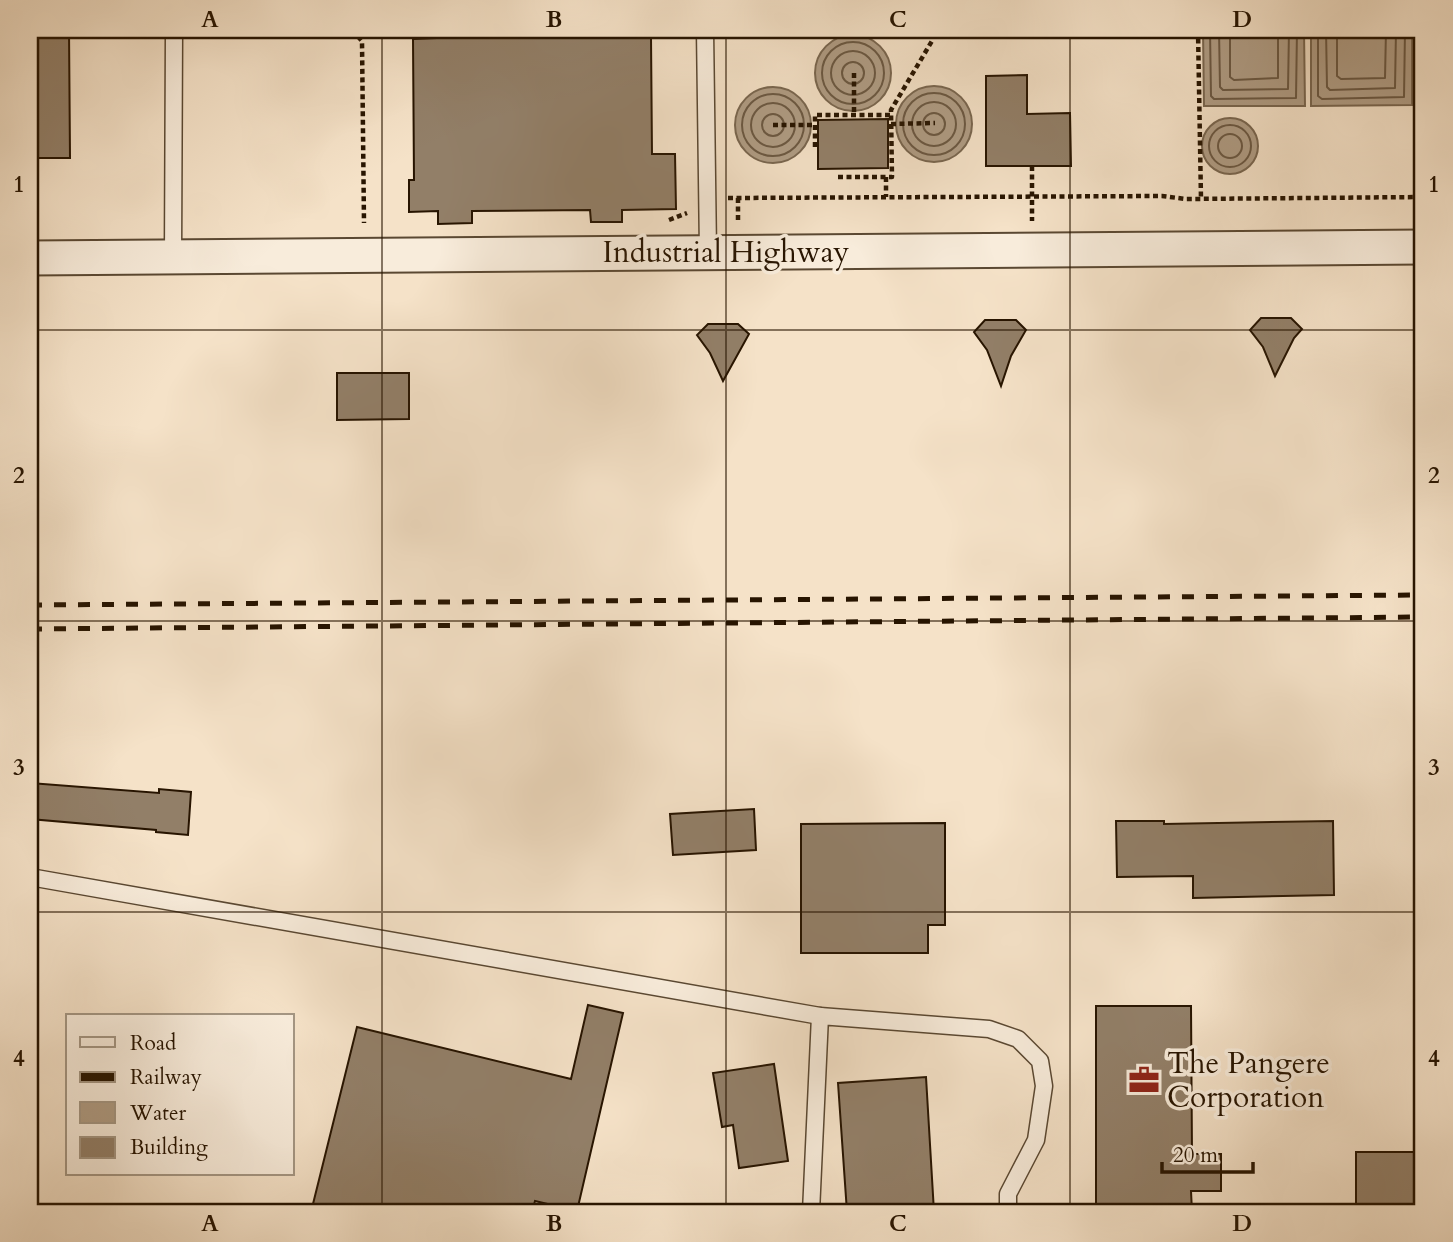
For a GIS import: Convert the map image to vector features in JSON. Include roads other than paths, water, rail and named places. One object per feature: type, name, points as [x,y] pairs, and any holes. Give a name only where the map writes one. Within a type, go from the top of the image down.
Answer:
[{"type":"street","name":"Industrial Highway","points":[[30,258],[1423,247]]},
{"type":"lane","points":[[173,256],[174,30]]},
{"type":"lane","points":[[705,30],[708,252]]},
{"type":"lane","points":[[30,877],[820,1016],[989,1029],[1018,1039],[1040,1061],[1044,1086],[1036,1140],[1008,1195],[1008,1212]]},
{"type":"lane","points":[[811,1212],[820,1016]]},
{"type":"water","points":[[1203,30],[1304,30],[1305,106],[1204,106]]},
{"type":"water","points":[[1311,30],[1412,30],[1412,105],[1311,106]]},
{"type":"water","points":[[853,35],[867,38],[880,46],[888,59],[891,73],[888,87],[880,100],[867,108],[853,111],[839,108],[826,100],[818,87],[815,73],[818,59],[826,46],[839,38]]},
{"type":"water","points":[[934,86],[948,89],[961,97],[969,110],[972,124],[969,138],[961,151],[948,159],[934,162],[920,159],[907,151],[899,138],[896,124],[899,110],[907,97],[920,89]]},
{"type":"water","points":[[773,87],[787,90],[800,98],[808,111],[811,125],[808,139],[800,152],[787,160],[773,163],[759,160],[746,152],[738,139],[735,125],[738,111],[746,98],[759,90]]},
{"type":"water","points":[[1230,118],[1241,120],[1250,126],[1256,135],[1256,157],[1250,166],[1241,172],[1230,174],[1219,172],[1210,166],[1204,157],[1202,146],[1204,135],[1210,126],[1219,120]]},
{"type":"railway","points":[[30,605],[1423,595]]},
{"type":"railway","points":[[30,629],[1423,617]]},
{"type":"place","name":"The Pangere Corporation","points":[[1144,1080]]}]
